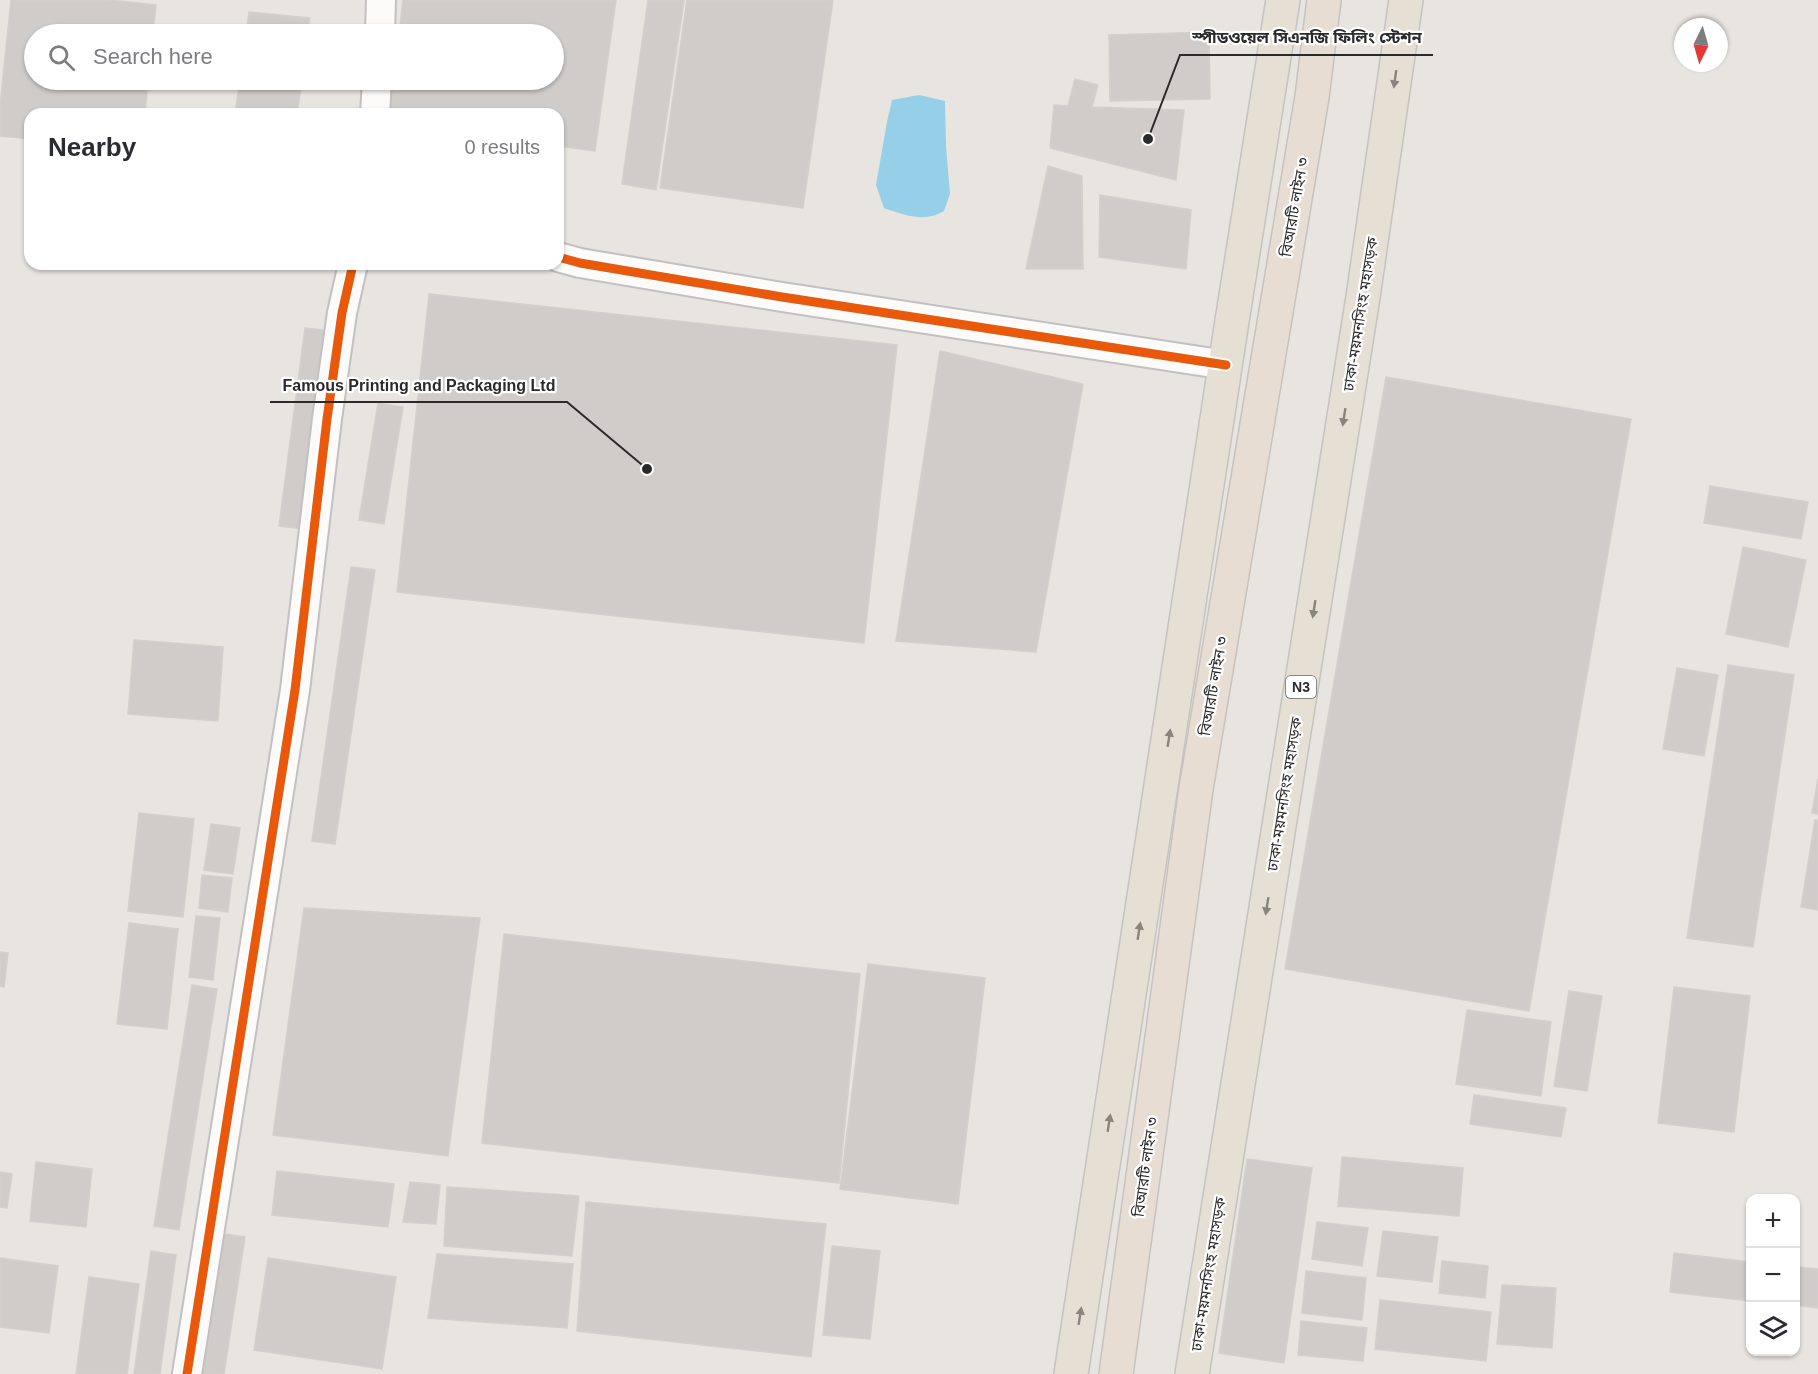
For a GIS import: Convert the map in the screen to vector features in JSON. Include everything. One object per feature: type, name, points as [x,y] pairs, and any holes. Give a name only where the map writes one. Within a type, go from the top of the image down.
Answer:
[{"type":"highway","points":[[1071,1374],[1282,0]]},
{"type":"highway","name":"বিআরটি লাইন ৩","points":[[1116,1374],[1196,789],[1312,97],[1324,0]]},
{"type":"highway","name":"ঢাকা-ময়মনসিংহ মহাসড়ক","points":[[1192,1374],[1361,309],[1406,0]]},
{"type":"street","points":[[380,24],[381,0]]},
{"type":"street","points":[[375,108],[376,90]]},
{"type":"street","points":[[564,259],[782,297],[1226,364]]},
{"type":"street","points":[[186,1374],[296,690],[327,420],[342,314],[352,270]]},
{"type":"water","points":[[919,95],[945,101],[950,194],[944,211],[929,217],[907,215],[884,208],[876,185],[892,100]]},
{"type":"building","points":[[11,0],[109,0],[156,5],[154,24],[24,24],[24,90],[147,90],[146,108],[24,108],[24,138],[0,136],[0,106]]},
{"type":"building","points":[[403,0],[616,0],[595,151],[564,147],[564,108],[388,108],[391,90],[564,90],[564,24],[400,24]]},
{"type":"building","points":[[648,0],[684,0],[656,190],[622,184]]},
{"type":"building","points":[[687,0],[833,0],[803,208],[660,188]]},
{"type":"building","points":[[249,12],[310,18],[309,24],[247,24]]},
{"type":"building","points":[[1209,32],[1210,99],[1110,101],[1109,35]]},
{"type":"building","points":[[1075,79],[1098,85],[1092,107],[1184,110],[1176,180],[1050,148],[1054,105],[1068,106]]},
{"type":"building","points":[[239,90],[301,90],[298,108],[236,108]]},
{"type":"building","points":[[1048,166],[1082,176],[1083,269],[1026,269]]},
{"type":"building","points":[[1100,195],[1191,210],[1186,269],[1099,257]]},
{"type":"building","points":[[429,294],[897,345],[864,643],[397,592]]},
{"type":"building","points":[[305,328],[330,331],[304,529],[279,526]]},
{"type":"building","points":[[940,351],[1083,384],[1036,652],[896,641]]},
{"type":"building","points":[[1386,377],[1631,419],[1529,1011],[1285,969]]},
{"type":"building","points":[[378,403],[403,407],[384,524],[359,520]]},
{"type":"building","points":[[1710,486],[1808,502],[1801,539],[1704,523]]},
{"type":"building","points":[[1743,547],[1806,560],[1788,647],[1726,634]]},
{"type":"building","points":[[351,567],[375,570],[335,844],[312,841]]},
{"type":"building","points":[[134,640],[223,647],[218,721],[128,714]]},
{"type":"building","points":[[1728,665],[1794,675],[1753,947],[1687,938]]},
{"type":"building","points":[[1677,668],[1718,675],[1704,756],[1663,749]]},
{"type":"building","points":[[1818,779],[1818,814],[1812,813]]},
{"type":"building","points":[[139,813],[194,819],[183,917],[128,911]]},
{"type":"building","points":[[1815,820],[1818,820],[1818,910],[1801,907]]},
{"type":"building","points":[[211,824],[240,828],[233,874],[204,870]]},
{"type":"building","points":[[202,875],[232,878],[228,912],[199,908]]},
{"type":"building","points":[[304,908],[480,918],[448,1156],[273,1135]]},
{"type":"building","points":[[196,916],[220,918],[213,980],[189,977]]},
{"type":"building","points":[[129,923],[178,929],[167,1029],[117,1024]]},
{"type":"building","points":[[504,934],[860,974],[839,1183],[482,1143]]},
{"type":"building","points":[[0,952],[8,953],[4,987],[0,986]]},
{"type":"building","points":[[868,964],[985,978],[958,1204],[840,1189]]},
{"type":"building","points":[[192,985],[217,989],[179,1230],[154,1226]]},
{"type":"building","points":[[1674,987],[1750,996],[1734,1132],[1658,1123]]},
{"type":"building","points":[[1569,991],[1602,996],[1587,1091],[1554,1086]]},
{"type":"building","points":[[1467,1010],[1551,1022],[1541,1096],[1456,1084]]},
{"type":"building","points":[[1474,1095],[1566,1108],[1561,1137],[1470,1124]]},
{"type":"building","points":[[1342,1157],[1463,1168],[1459,1216],[1338,1206]]},
{"type":"building","points":[[1247,1159],[1312,1168],[1284,1363],[1219,1353]]},
{"type":"building","points":[[36,1162],[92,1169],[86,1227],[30,1221]]},
{"type":"building","points":[[277,1171],[394,1184],[388,1227],[272,1215]]},
{"type":"building","points":[[0,1172],[12,1174],[7,1208],[0,1207]]},
{"type":"building","points":[[410,1182],[440,1185],[436,1224],[403,1222]]},
{"type":"building","points":[[447,1187],[579,1196],[572,1256],[444,1246]]},
{"type":"building","points":[[586,1202],[826,1224],[811,1357],[577,1331]]},
{"type":"building","points":[[1317,1222],[1368,1228],[1362,1266],[1312,1259]]},
{"type":"building","points":[[1383,1231],[1438,1237],[1432,1282],[1377,1276]]},
{"type":"building","points":[[211,1232],[245,1237],[224,1374],[190,1374]]},
{"type":"building","points":[[832,1246],[880,1251],[870,1339],[823,1335]]},
{"type":"building","points":[[151,1251],[176,1255],[160,1374],[134,1374]]},
{"type":"building","points":[[1674,1253],[1746,1262],[1746,1301],[1670,1292]]},
{"type":"building","points":[[437,1254],[573,1264],[567,1328],[428,1318]]},
{"type":"building","points":[[0,1258],[58,1266],[49,1333],[0,1327]]},
{"type":"building","points":[[268,1258],[396,1277],[382,1369],[254,1350]]},
{"type":"building","points":[[1442,1261],[1488,1266],[1485,1298],[1439,1293]]},
{"type":"building","points":[[1800,1267],[1818,1269],[1818,1308],[1800,1306]]},
{"type":"building","points":[[1306,1271],[1366,1278],[1362,1320],[1302,1313]]},
{"type":"building","points":[[89,1277],[139,1284],[127,1374],[76,1374]]},
{"type":"building","points":[[1502,1285],[1556,1288],[1552,1348],[1497,1344]]},
{"type":"building","points":[[1380,1300],[1491,1312],[1486,1361],[1375,1349]]},
{"type":"building","points":[[1301,1321],[1367,1328],[1363,1361],[1298,1355]]},
{"type":"cycle path","points":[[564,259],[782,297],[1226,365]]},
{"type":"cycle path","points":[[187,1374],[295,690],[327,419],[342,313],[352,270]]},
{"type":"place","name":"স্পীডওয়েল সিএনজি ফিলিং স্টেশন","points":[[1148,139]]},
{"type":"place","name":"Famous Printing and Packaging Ltd","points":[[647,469]]}]
